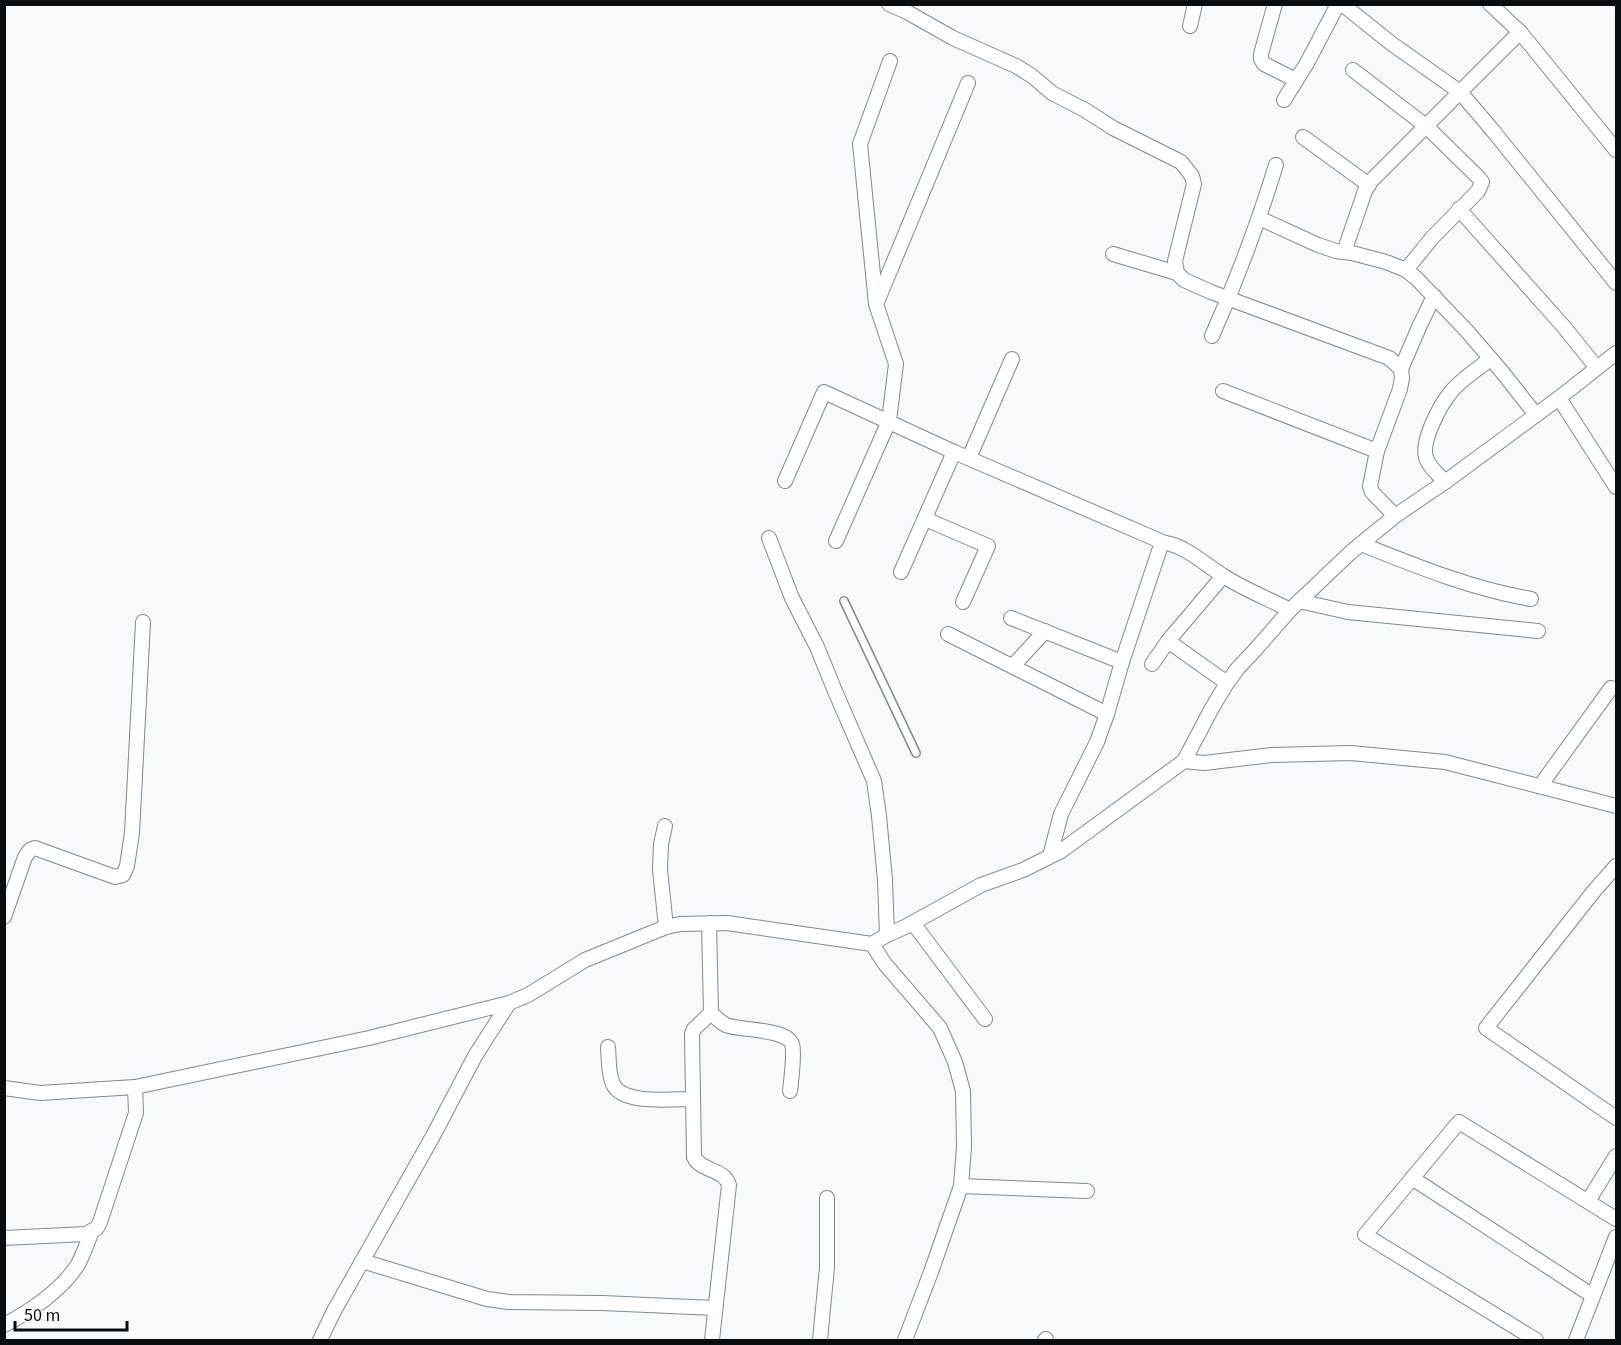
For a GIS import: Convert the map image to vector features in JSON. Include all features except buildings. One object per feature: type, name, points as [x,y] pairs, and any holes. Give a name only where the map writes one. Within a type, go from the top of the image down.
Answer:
[{"type":"street","points":[[889,4],[953,38],[1016,66],[1052,93],[1113,128],[1181,162],[1192,176],[1194,184],[1175,261],[1177,273]]},
{"type":"street","points":[[1190,26],[1195,4]]},
{"type":"street","points":[[1275,4],[1261,59],[1264,64],[1296,80]]},
{"type":"street","points":[[1284,100],[1340,4],[1460,92],[1617,282]]},
{"type":"street","points":[[1490,4],[1520,32],[1617,150]]},
{"type":"street","points":[[1344,252],[1365,191],[1377,174],[1520,32]]},
{"type":"street","points":[[836,541],[889,421],[896,364],[876,304],[860,144],[890,61]]},
{"type":"street","points":[[1353,70],[1426,126],[1481,181],[1482,185],[1478,191],[1432,238],[1406,270]]},
{"type":"street","points":[[876,304],[968,83]]},
{"type":"street","points":[[1303,137],[1369,185]]},
{"type":"street","points":[[1212,336],[1259,218],[1276,165]]},
{"type":"street","points":[[1459,209],[1564,327],[1597,368]]},
{"type":"street","points":[[1259,218],[1318,245],[1386,262],[1406,270],[1434,296],[1536,415]]},
{"type":"street","points":[[1113,254],[1177,273],[1184,280],[1389,358],[1401,369]]},
{"type":"street","points":[[1395,516],[1371,490],[1371,482],[1377,451],[1400,389],[1401,369],[1434,296]]},
{"type":"street","points":[[4,1088],[40,1093],[135,1087],[369,1038],[509,1003],[528,995],[585,960],[666,927],[680,924],[738,924],[872,944],[981,885],[1023,870],[1061,851],[1184,761],[1227,683],[1294,605],[1395,516],[1445,482],[1617,353]]},
{"type":"street","points":[[969,458],[1012,359]]},
{"type":"street","points":[[1445,482],[1427,462],[1426,441],[1451,391],[1490,359]]},
{"type":"street","points":[[784,481],[824,392],[954,452],[1172,545],[1223,576],[1294,605],[1538,631]]},
{"type":"street","points":[[1223,392],[1377,451]]},
{"type":"street","points":[[1559,398],[1617,487]]},
{"type":"street","points":[[902,572],[954,452]]},
{"type":"street","points":[[925,519],[988,546],[963,602]]},
{"type":"street","points":[[769,538],[792,598],[818,647],[874,781],[885,880],[887,935]]},
{"type":"street","points":[[1050,856],[1061,814],[1097,742],[1160,549],[1165,543]]},
{"type":"street","points":[[1361,544],[1483,588],[1531,599]]},
{"type":"street","points":[[1152,664],[1168,641],[1223,576]]},
{"type":"street","points":[[1011,618],[1122,662]]},
{"type":"street","points":[[4,916],[25,857],[30,850],[35,848],[115,877],[123,875],[127,866],[132,833],[143,622]]},
{"type":"street","points":[[1013,666],[1045,631]]},
{"type":"street","points":[[948,634],[1107,714]]},
{"type":"street","points":[[1168,641],[1227,683]]},
{"type":"street","points":[[1540,786],[1611,688]]},
{"type":"street","points":[[1184,761],[1204,763],[1272,755],[1351,753],[1445,762],[1617,806]]},
{"type":"street","points":[[664,826],[660,870],[666,927]]},
{"type":"street","points":[[1617,866],[1594,891],[1486,1028],[1617,1118]]},
{"type":"street","points":[[709,923],[711,1013],[719,1021],[739,1029],[774,1033],[787,1038],[792,1043],[793,1053],[790,1091]]},
{"type":"street","points":[[913,923],[985,1019]]},
{"type":"street","points":[[872,944],[885,964],[940,1028],[955,1062],[963,1091],[964,1147],[961,1186],[905,1341]]},
{"type":"street","points":[[320,1341],[334,1311],[433,1136],[475,1056],[509,1003]]},
{"type":"street","points":[[711,1013],[694,1029],[692,1034],[692,1099],[694,1157],[703,1167],[722,1175],[727,1179],[729,1185],[712,1341]]},
{"type":"street","points":[[608,1047],[612,1083],[618,1092],[639,1099],[692,1099]]},
{"type":"street","points":[[4,1238],[79,1235],[97,1228],[136,1113],[135,1087]]},
{"type":"street","points":[[1536,1341],[1365,1235],[1459,1122],[1617,1219]]},
{"type":"street","points":[[1590,1198],[1617,1156]]},
{"type":"street","points":[[1413,1178],[1593,1296]]},
{"type":"street","points":[[961,1186],[1087,1191]]},
{"type":"street","points":[[820,1341],[826,1267],[827,1198]]},
{"type":"street","points":[[4,1325],[20,1317],[62,1284],[78,1265],[92,1231]]},
{"type":"street","points":[[1576,1341],[1617,1237]]},
{"type":"street","points":[[363,1261],[487,1299],[509,1302],[715,1308]]},
{"type":"lane","points":[[844,601],[916,753]]}]
